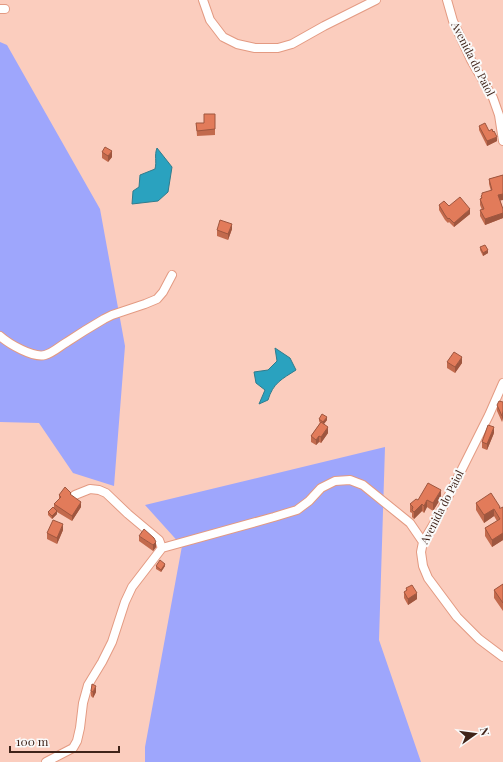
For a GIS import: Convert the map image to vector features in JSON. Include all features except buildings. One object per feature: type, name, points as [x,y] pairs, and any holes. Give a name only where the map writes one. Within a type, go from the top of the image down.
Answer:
[{"type":"street","points":[[203,0],[210,20],[223,37],[238,44],[255,48],[278,48],[292,44],[376,0]]},
{"type":"street","name":"Avenida do Paiol","points":[[448,0],[453,21],[471,60],[493,98],[499,115],[503,141]]},
{"type":"street","points":[[0,336],[6,341],[25,350],[37,355],[44,355],[59,348],[112,315],[157,299],[172,275]]},
{"type":"street","name":"Avenida do Paiol","points":[[503,383],[475,444],[439,515],[423,542],[421,552],[423,566],[428,578],[457,617],[479,639],[503,657]]},
{"type":"street","points":[[46,762],[73,748],[77,741],[83,702],[88,685],[112,642],[125,602],[132,587],[162,548],[296,510],[309,501],[321,488],[335,481],[350,480],[363,485],[410,523],[423,542]]},
{"type":"street","points":[[75,495],[90,490],[99,490],[106,493],[159,540],[162,548]]},
{"type":"shaded area","points":[[0,42],[7,45],[100,209],[125,346],[114,486],[73,473],[39,423],[0,422]]},
{"type":"shaded area","points":[[157,148],[172,167],[168,192],[158,201],[132,204],[133,191],[139,187],[140,175],[155,169]]},
{"type":"shaded area","points":[[275,348],[290,358],[296,370],[275,385],[268,400],[259,404],[265,390],[256,383],[254,372],[268,370],[277,361]]},
{"type":"shaded area","points":[[385,447],[379,640],[421,762],[145,762],[145,747],[182,546],[145,505]]}]
